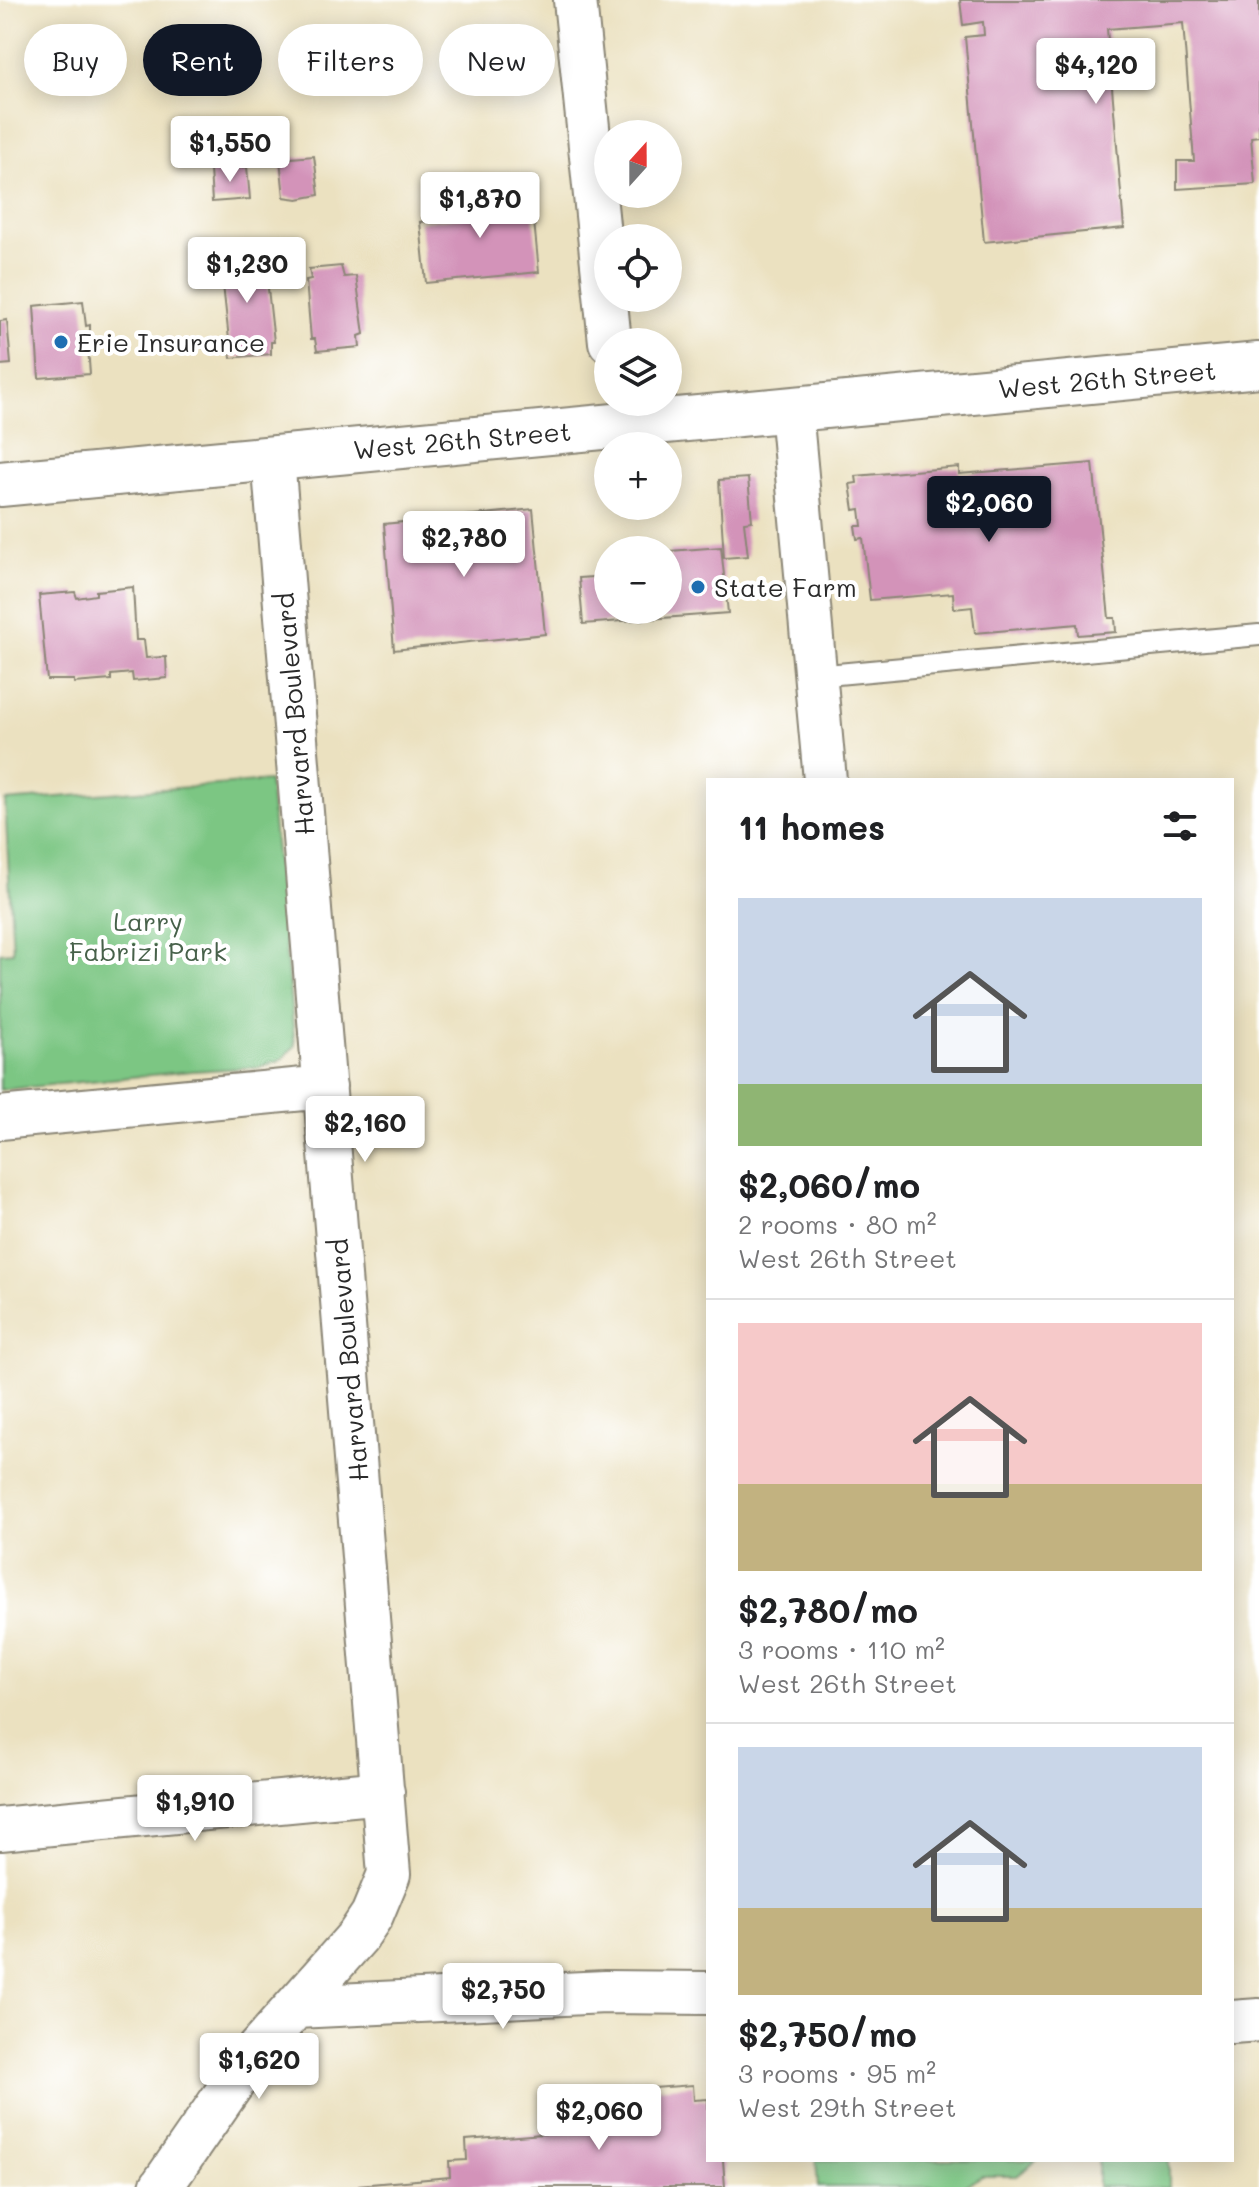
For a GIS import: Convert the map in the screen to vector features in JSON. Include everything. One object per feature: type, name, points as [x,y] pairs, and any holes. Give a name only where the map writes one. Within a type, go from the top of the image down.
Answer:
[{"type":"main road","name":"West 26th Street","points":[[682,413],[791,410],[1259,365]]},
{"type":"main road","name":"West 26th Street","points":[[0,484],[273,458],[601,416]]},
{"type":"street","points":[[575,0],[609,328]]},
{"type":"street","points":[[791,410],[825,778]]},
{"type":"street","name":"Harvard Boulevard","points":[[161,2187],[251,2057],[358,1936],[385,1890],[389,1874],[273,458]]},
{"type":"street","points":[[0,1118],[325,1087]]},
{"type":"street","points":[[0,1829],[383,1792]]},
{"type":"street","points":[[296,2007],[605,1992],[706,1993]]},
{"type":"street","points":[[1234,2022],[1259,2020]]},
{"type":"lane","points":[[816,676],[1259,635]]},
{"type":"green space","name":"Larry Fabrizi Park","points":[[269,781],[295,1046],[281,1060],[261,1067],[0,1090],[0,953],[13,952],[5,801]]},
{"type":"green space","points":[[816,2162],[1034,2162],[1017,2176],[982,2176],[963,2187],[818,2187]]},
{"type":"green space","points":[[1098,2162],[1169,2162],[1169,2187],[1098,2187]]},
{"type":"building","points":[[960,0],[1259,0],[1259,136],[1251,137],[1255,184],[1177,189],[1177,161],[1194,161],[1183,23],[1107,29],[1124,228],[984,242],[965,37],[984,35],[983,22],[963,25]]},
{"type":"building","points":[[314,156],[319,195],[298,199],[284,197],[280,159]]},
{"type":"building","points":[[247,167],[250,199],[212,202],[210,169]]},
{"type":"building","points":[[505,187],[508,213],[533,211],[539,272],[426,283],[420,222],[462,217],[460,191]]},
{"type":"building","points":[[264,253],[274,342],[271,342],[271,354],[231,358],[220,257]]},
{"type":"building","points":[[341,266],[344,277],[356,276],[364,334],[359,336],[360,347],[317,351],[315,339],[311,339],[306,280],[311,279],[309,269]]},
{"type":"building","points":[[83,301],[86,326],[90,325],[90,334],[87,334],[90,374],[39,378],[34,306]]},
{"type":"building","points":[[7,320],[11,364],[0,365],[0,321]]},
{"type":"building","points":[[1093,463],[1109,618],[1115,618],[1116,632],[1078,635],[1077,624],[975,633],[972,607],[954,609],[953,593],[870,600],[863,538],[857,539],[855,526],[862,526],[860,509],[854,510],[850,484],[857,483],[856,476],[959,467],[959,474]]},
{"type":"building","points":[[748,478],[752,521],[744,522],[748,556],[724,558],[719,480]]},
{"type":"building","points":[[533,509],[545,634],[394,650],[384,524]]},
{"type":"building","points":[[721,547],[728,613],[682,616],[682,550]]},
{"type":"building","points":[[594,577],[594,623],[583,624],[579,578]]},
{"type":"building","points":[[133,587],[136,640],[144,640],[146,658],[166,657],[167,678],[133,681],[132,673],[111,675],[111,680],[74,683],[74,680],[47,680],[39,595],[75,592],[77,598],[96,595],[96,591]]},
{"type":"building","points":[[693,2085],[694,2100],[706,2099],[706,2162],[723,2162],[725,2187],[359,2187],[450,2177],[449,2161],[467,2160],[466,2140],[630,2127],[627,2090]]},
{"type":"place","name":"Erie Insurance","points":[[61,342]]},
{"type":"place","name":"State Farm","points":[[698,587]]}]
